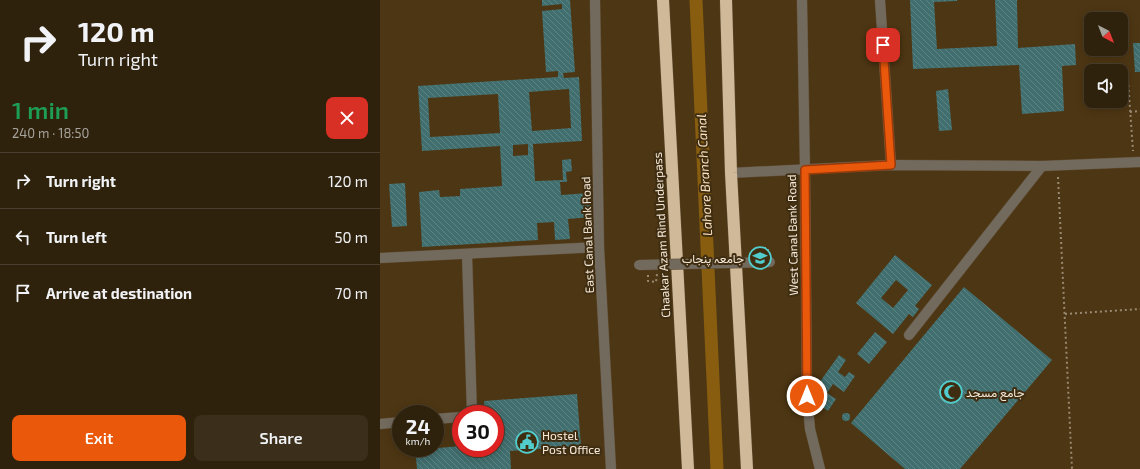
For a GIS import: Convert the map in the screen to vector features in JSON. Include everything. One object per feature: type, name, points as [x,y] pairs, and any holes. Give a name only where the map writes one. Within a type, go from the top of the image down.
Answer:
[{"type":"highway","name":"Chaakar Azam Rind Underpass","points":[[663,0],[688,469]]},
{"type":"highway","points":[[726,0],[731,173],[747,469]]},
{"type":"street","name":"East Canal Bank Road","points":[[595,0],[599,246],[610,469]]},
{"type":"street","name":"West Canal Bank Road","points":[[802,0],[807,396],[810,429],[820,469]]},
{"type":"street","points":[[880,0],[891,165]]},
{"type":"street","points":[[731,173],[891,165],[1042,166],[1137,162]]},
{"type":"street","points":[[909,335],[1042,166]]},
{"type":"street","points":[[380,258],[599,246]]},
{"type":"street","points":[[467,254],[472,405]]},
{"type":"street","points":[[639,265],[770,262]]},
{"type":"street","points":[[380,424],[392,423]]},
{"type":"path","points":[[1128,80],[1130,112],[1137,162]]},
{"type":"path","points":[[1130,112],[1140,111]]},
{"type":"path","points":[[1058,165],[1072,469]]},
{"type":"path","points":[[1065,314],[1140,309]]},
{"type":"shaded area","name":"جامعہ پنجاب","points":[[380,0],[1140,0],[1140,469],[380,469]]},
{"type":"building","points":[[542,0],[570,0],[575,72],[563,73],[564,78],[579,77],[582,141],[533,144],[535,181],[563,180],[562,160],[571,159],[572,171],[566,172],[567,182],[560,182],[561,195],[589,193],[591,217],[568,219],[570,239],[555,240],[554,222],[537,223],[538,240],[422,247],[419,192],[439,190],[440,197],[460,196],[460,189],[502,186],[500,146],[422,151],[418,86],[558,77],[558,71],[546,72],[542,11],[562,9],[562,4],[542,6]],"holes":[[[569,89],[571,128],[532,131],[529,92]],[[498,94],[500,133],[430,137],[428,98]],[[528,144],[528,155],[513,156],[513,145]]]},
{"type":"building","points":[[910,0],[957,0],[934,2],[937,49],[997,46],[995,0],[1017,0],[1018,48],[1075,44],[1076,65],[1062,66],[1064,111],[1022,114],[1019,65],[913,69]]},
{"type":"building","points":[[1133,43],[1140,43],[1140,72],[1135,72]]},
{"type":"building","points":[[948,89],[952,130],[939,131],[936,91]]},
{"type":"building","points":[[405,183],[407,226],[392,227],[389,184]]},
{"type":"building","points":[[895,255],[932,285],[915,306],[919,309],[913,317],[909,314],[893,334],[856,303]],"holes":[[[896,280],[908,290],[893,308],[881,298]]]},
{"type":"building","name":"جامع مسجد","points":[[964,287],[1052,360],[960,469],[905,469],[851,423]]},
{"type":"building","points":[[875,332],[887,342],[869,364],[857,354]]},
{"type":"building","points":[[839,355],[846,360],[838,372],[845,377],[849,372],[855,376],[844,392],[833,384],[827,393],[836,399],[828,411],[809,397]]},
{"type":"building","points":[[577,394],[581,446],[510,451],[511,469],[417,469],[416,457],[444,457],[444,447],[452,447],[452,457],[504,457],[504,405],[484,405],[484,401]]},
{"type":"building","points":[[844,413],[848,413],[850,417],[848,421],[844,421],[842,419],[842,415]]},
{"type":"waterway","name":"Lahore Branch Canal","points":[[696,0],[717,469]]},
{"type":"place","name":"جامعہ پنجاب","points":[[760,258]]},
{"type":"place","name":"جامع مسجد","points":[[951,392]]},
{"type":"place","name":"Hostel Post Office","points":[[527,442]]},
{"type":"route","points":[[807,396],[805,170],[891,165],[883,45]]}]
